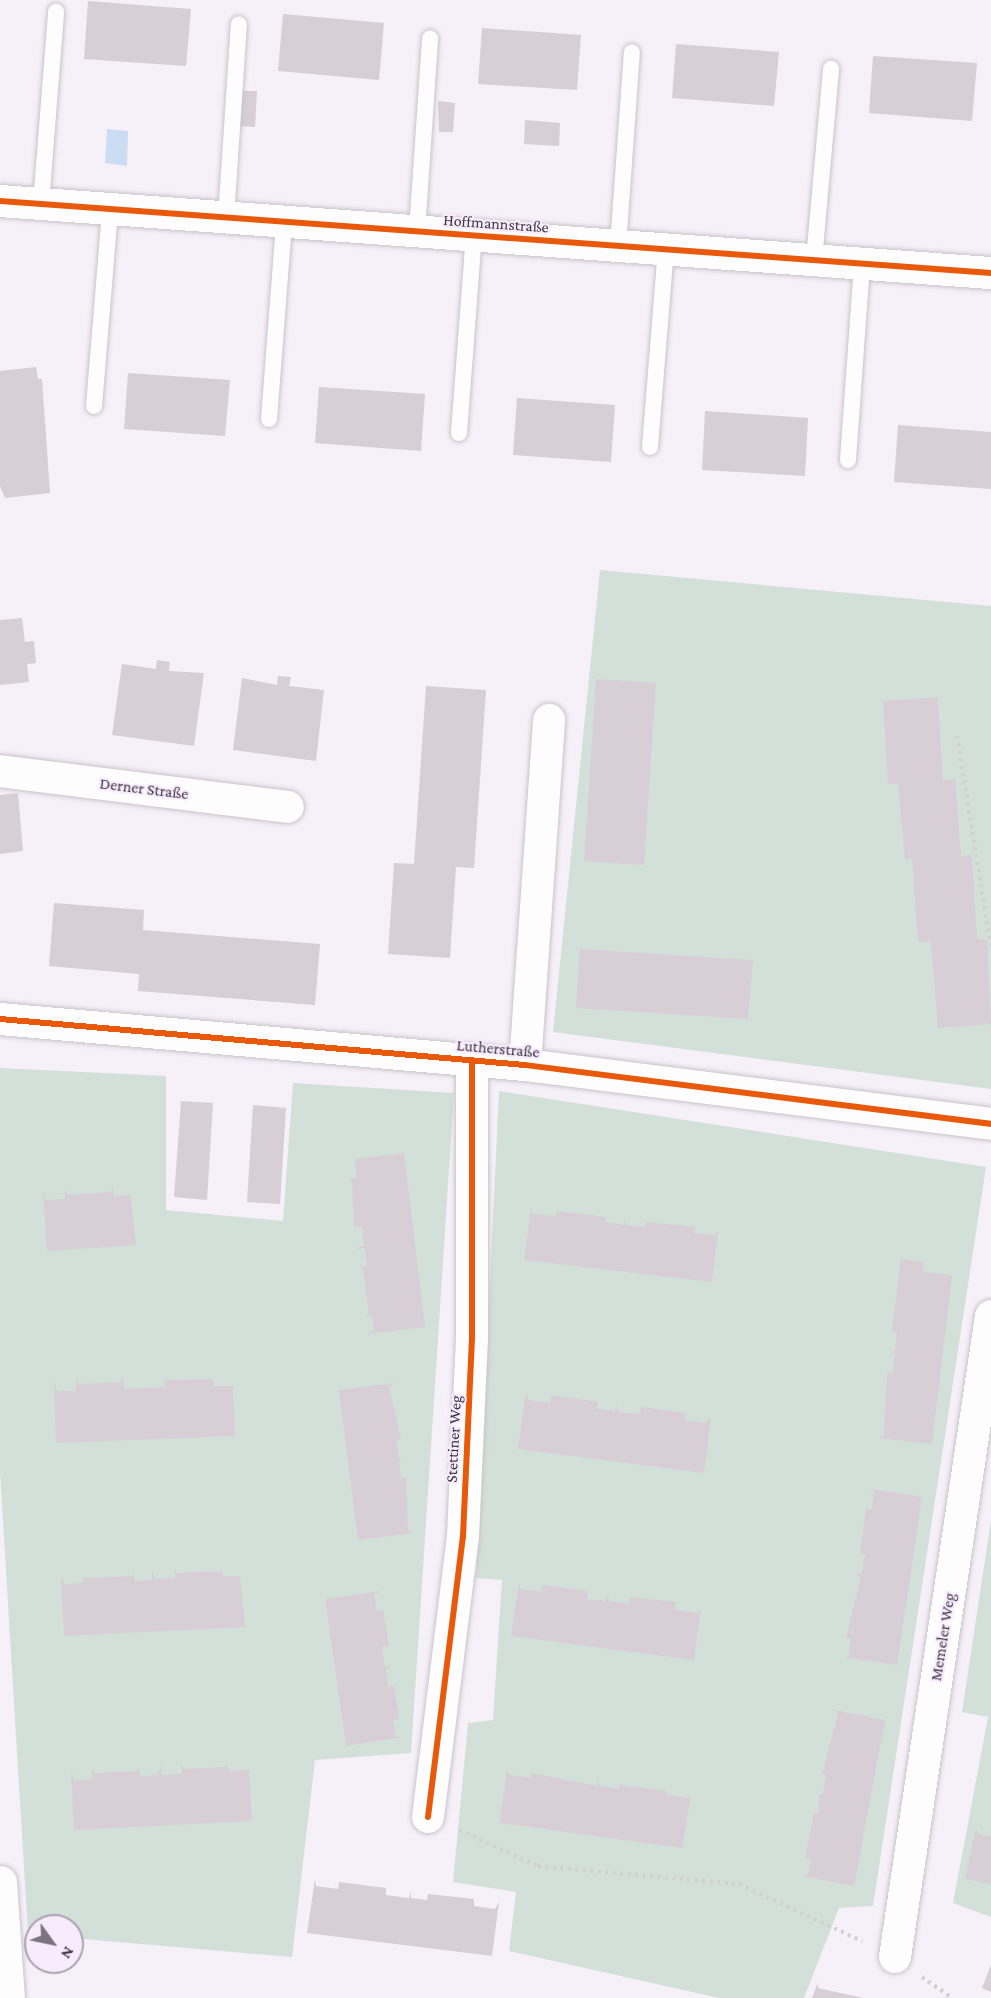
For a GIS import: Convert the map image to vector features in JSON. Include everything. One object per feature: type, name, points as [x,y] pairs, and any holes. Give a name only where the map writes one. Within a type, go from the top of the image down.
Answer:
[{"type":"street","name":"Hoffmannstraße","points":[[0,201],[991,273]]},
{"type":"street","name":"Lutherstraße","points":[[525,1065],[549,720]]},
{"type":"street","name":"Derner Straße","points":[[0,771],[288,807]]},
{"type":"street","name":"Lutherstraße","points":[[0,1019],[525,1065],[991,1124]]},
{"type":"street","name":"Stettiner Weg","points":[[428,1817],[463,1536],[472,1338],[472,1060]]},
{"type":"street","name":"Memeler Weg","points":[[895,1957],[991,1316]]},
{"type":"street","points":[[0,1882],[8,1998]]},
{"type":"lane","points":[[41,204],[56,12]]},
{"type":"lane","points":[[226,218],[239,24]]},
{"type":"lane","points":[[417,231],[430,38]]},
{"type":"lane","points":[[618,246],[632,53]]},
{"type":"lane","points":[[814,260],[831,69]]},
{"type":"lane","points":[[94,406],[110,210]]},
{"type":"lane","points":[[269,419],[284,222]]},
{"type":"lane","points":[[459,433],[474,235]]},
{"type":"lane","points":[[650,447],[666,249]]},
{"type":"lane","points":[[848,460],[862,263]]},
{"type":"path","points":[[957,736],[991,949]]},
{"type":"path","points":[[428,1817],[538,1866],[739,1884],[895,1957],[952,1998]]},
{"type":"shaded area","points":[[600,570],[991,606],[991,1089],[553,1032]]},
{"type":"shaded area","points":[[0,1068],[166,1076],[166,1210],[283,1221],[293,1083],[454,1093],[411,1753],[315,1760],[292,1957],[84,1939],[84,1914],[27,1914],[0,1471]]},
{"type":"shaded area","points":[[499,1091],[986,1167],[873,1906],[839,1908],[804,1998],[719,1998],[509,1951],[516,1892],[453,1882],[468,1723],[493,1720],[502,1580],[476,1578]]},
{"type":"shaded area","points":[[991,1520],[991,1917],[953,1903],[988,1717],[962,1712]]},
{"type":"water","points":[[107,129],[128,131],[127,166],[105,163]]},
{"type":"building","points":[[88,1],[191,9],[186,66],[84,59]]},
{"type":"building","points":[[283,14],[384,23],[379,80],[278,71]]},
{"type":"building","points":[[482,28],[581,35],[577,90],[478,84]]},
{"type":"building","points":[[676,44],[779,52],[774,106],[672,98]]},
{"type":"building","points":[[873,56],[977,63],[972,121],[869,113]]},
{"type":"building","points":[[240,91],[257,91],[255,127],[239,126]]},
{"type":"building","points":[[438,101],[455,103],[453,132],[439,132]]},
{"type":"building","points":[[525,120],[560,123],[559,146],[524,144]]},
{"type":"building","points":[[36,367],[38,379],[42,379],[50,493],[5,498],[0,486],[0,371]]},
{"type":"building","points":[[128,373],[230,380],[225,436],[124,429]]},
{"type":"building","points":[[319,387],[425,394],[421,451],[315,443]]},
{"type":"building","points":[[517,398],[615,405],[611,462],[513,455]]},
{"type":"building","points":[[705,411],[808,418],[805,476],[702,470]]},
{"type":"building","points":[[898,425],[991,432],[991,489],[894,482]]},
{"type":"building","points":[[22,618],[25,642],[34,641],[36,663],[27,664],[29,682],[0,685],[0,620]]},
{"type":"building","points":[[157,660],[170,662],[169,671],[204,673],[194,746],[112,735],[122,664],[156,669]]},
{"type":"building","points":[[278,676],[291,677],[289,686],[324,690],[316,761],[233,750],[242,678],[277,685]]},
{"type":"building","points":[[596,679],[656,683],[644,865],[584,861]]},
{"type":"building","points":[[426,686],[486,690],[474,868],[456,867],[450,958],[388,954],[394,863],[414,864]]},
{"type":"building","points":[[938,697],[943,780],[955,779],[961,856],[972,855],[977,939],[987,939],[991,1024],[938,1028],[931,941],[918,942],[912,859],[905,859],[898,783],[888,784],[883,701]]},
{"type":"building","points":[[18,793],[23,851],[0,854],[0,795]]},
{"type":"building","points":[[54,903],[144,910],[143,930],[320,944],[315,1005],[138,991],[139,974],[49,966]]},
{"type":"building","points":[[580,949],[753,960],[748,1019],[576,1008]]},
{"type":"building","points":[[181,1101],[213,1103],[207,1200],[174,1197]]},
{"type":"building","points":[[253,1105],[286,1108],[280,1204],[247,1202]]},
{"type":"building","points":[[404,1153],[425,1327],[367,1334],[374,1330],[372,1316],[365,1316],[369,1314],[363,1269],[359,1267],[367,1266],[365,1248],[356,1249],[364,1245],[362,1226],[354,1227],[352,1181],[348,1179],[357,1178],[355,1159]]},
{"type":"building","points":[[129,1185],[136,1245],[47,1251],[43,1190],[46,1200],[65,1199],[64,1189],[67,1195],[111,1192],[113,1186],[114,1196],[130,1195]]},
{"type":"building","points":[[531,1208],[532,1214],[556,1216],[557,1211],[605,1217],[605,1222],[624,1225],[624,1219],[626,1225],[645,1227],[646,1222],[695,1227],[694,1233],[715,1235],[718,1230],[712,1282],[524,1260]]},
{"type":"building","points":[[901,1259],[924,1262],[922,1272],[952,1275],[932,1444],[879,1438],[884,1435],[887,1373],[893,1373],[895,1354],[890,1352],[895,1351],[897,1332],[892,1331]]},
{"type":"building","points":[[212,1373],[214,1386],[233,1386],[235,1436],[56,1443],[54,1379],[57,1391],[76,1391],[76,1378],[79,1384],[121,1382],[123,1376],[124,1389],[165,1387],[165,1375],[167,1380],[212,1379]]},
{"type":"building","points":[[394,1383],[389,1387],[401,1440],[396,1440],[399,1458],[403,1458],[399,1461],[401,1478],[406,1477],[408,1530],[413,1533],[358,1540],[339,1390]]},
{"type":"building","points":[[526,1392],[528,1400],[550,1403],[551,1395],[598,1402],[597,1409],[615,1411],[616,1404],[619,1412],[640,1414],[641,1407],[686,1413],[685,1420],[706,1423],[711,1416],[704,1473],[518,1449]]},
{"type":"building","points":[[870,1489],[922,1497],[897,1665],[844,1657],[849,1655],[851,1639],[846,1638],[861,1576],[856,1575],[862,1572],[865,1555],[860,1554],[866,1509],[872,1509],[874,1492]]},
{"type":"building","points":[[220,1567],[223,1576],[240,1576],[245,1627],[64,1636],[61,1575],[65,1584],[83,1583],[84,1574],[84,1578],[132,1576],[134,1571],[134,1581],[152,1580],[152,1570],[155,1579],[175,1578],[175,1569],[177,1573],[221,1571]]},
{"type":"building","points":[[519,1582],[520,1589],[541,1592],[542,1585],[588,1591],[587,1599],[605,1601],[608,1594],[609,1601],[629,1604],[630,1597],[676,1602],[675,1610],[698,1613],[701,1606],[694,1660],[511,1636]]},
{"type":"building","points":[[381,1591],[374,1594],[377,1611],[383,1610],[389,1646],[382,1647],[385,1667],[392,1666],[386,1670],[388,1687],[394,1686],[399,1719],[393,1720],[395,1736],[402,1737],[346,1746],[325,1599]]},
{"type":"building","points":[[834,1710],[885,1720],[854,1886],[803,1876],[808,1874],[811,1859],[805,1858],[814,1813],[819,1814],[819,1795],[823,1794],[826,1775],[822,1774],[838,1714]]},
{"type":"building","points":[[226,1761],[229,1771],[249,1770],[252,1821],[74,1830],[71,1770],[74,1780],[92,1779],[92,1769],[95,1773],[137,1771],[139,1766],[140,1776],[158,1775],[161,1765],[162,1775],[182,1774],[181,1764],[184,1769],[226,1767]]},
{"type":"building","points":[[507,1769],[510,1775],[531,1778],[532,1773],[597,1786],[597,1781],[600,1786],[619,1789],[620,1785],[667,1791],[667,1795],[688,1798],[691,1794],[682,1848],[500,1823]]},
{"type":"building","points":[[976,1828],[978,1834],[991,1836],[991,1884],[965,1879]]},
{"type":"building","points":[[315,1879],[316,1886],[338,1889],[339,1882],[386,1888],[386,1895],[409,1898],[411,1891],[411,1898],[427,1900],[428,1894],[474,1899],[474,1906],[495,1909],[499,1902],[492,1956],[307,1933]]},
{"type":"building","points":[[991,1965],[991,1992],[982,1988]]},
{"type":"building","points":[[818,1982],[818,1988],[863,1998],[812,1998]]},
{"type":"cycle path","points":[[0,201],[991,273]]},
{"type":"cycle path","points":[[0,1019],[525,1065],[991,1124]]},
{"type":"cycle path","points":[[428,1817],[463,1536],[472,1338],[472,1060]]}]
